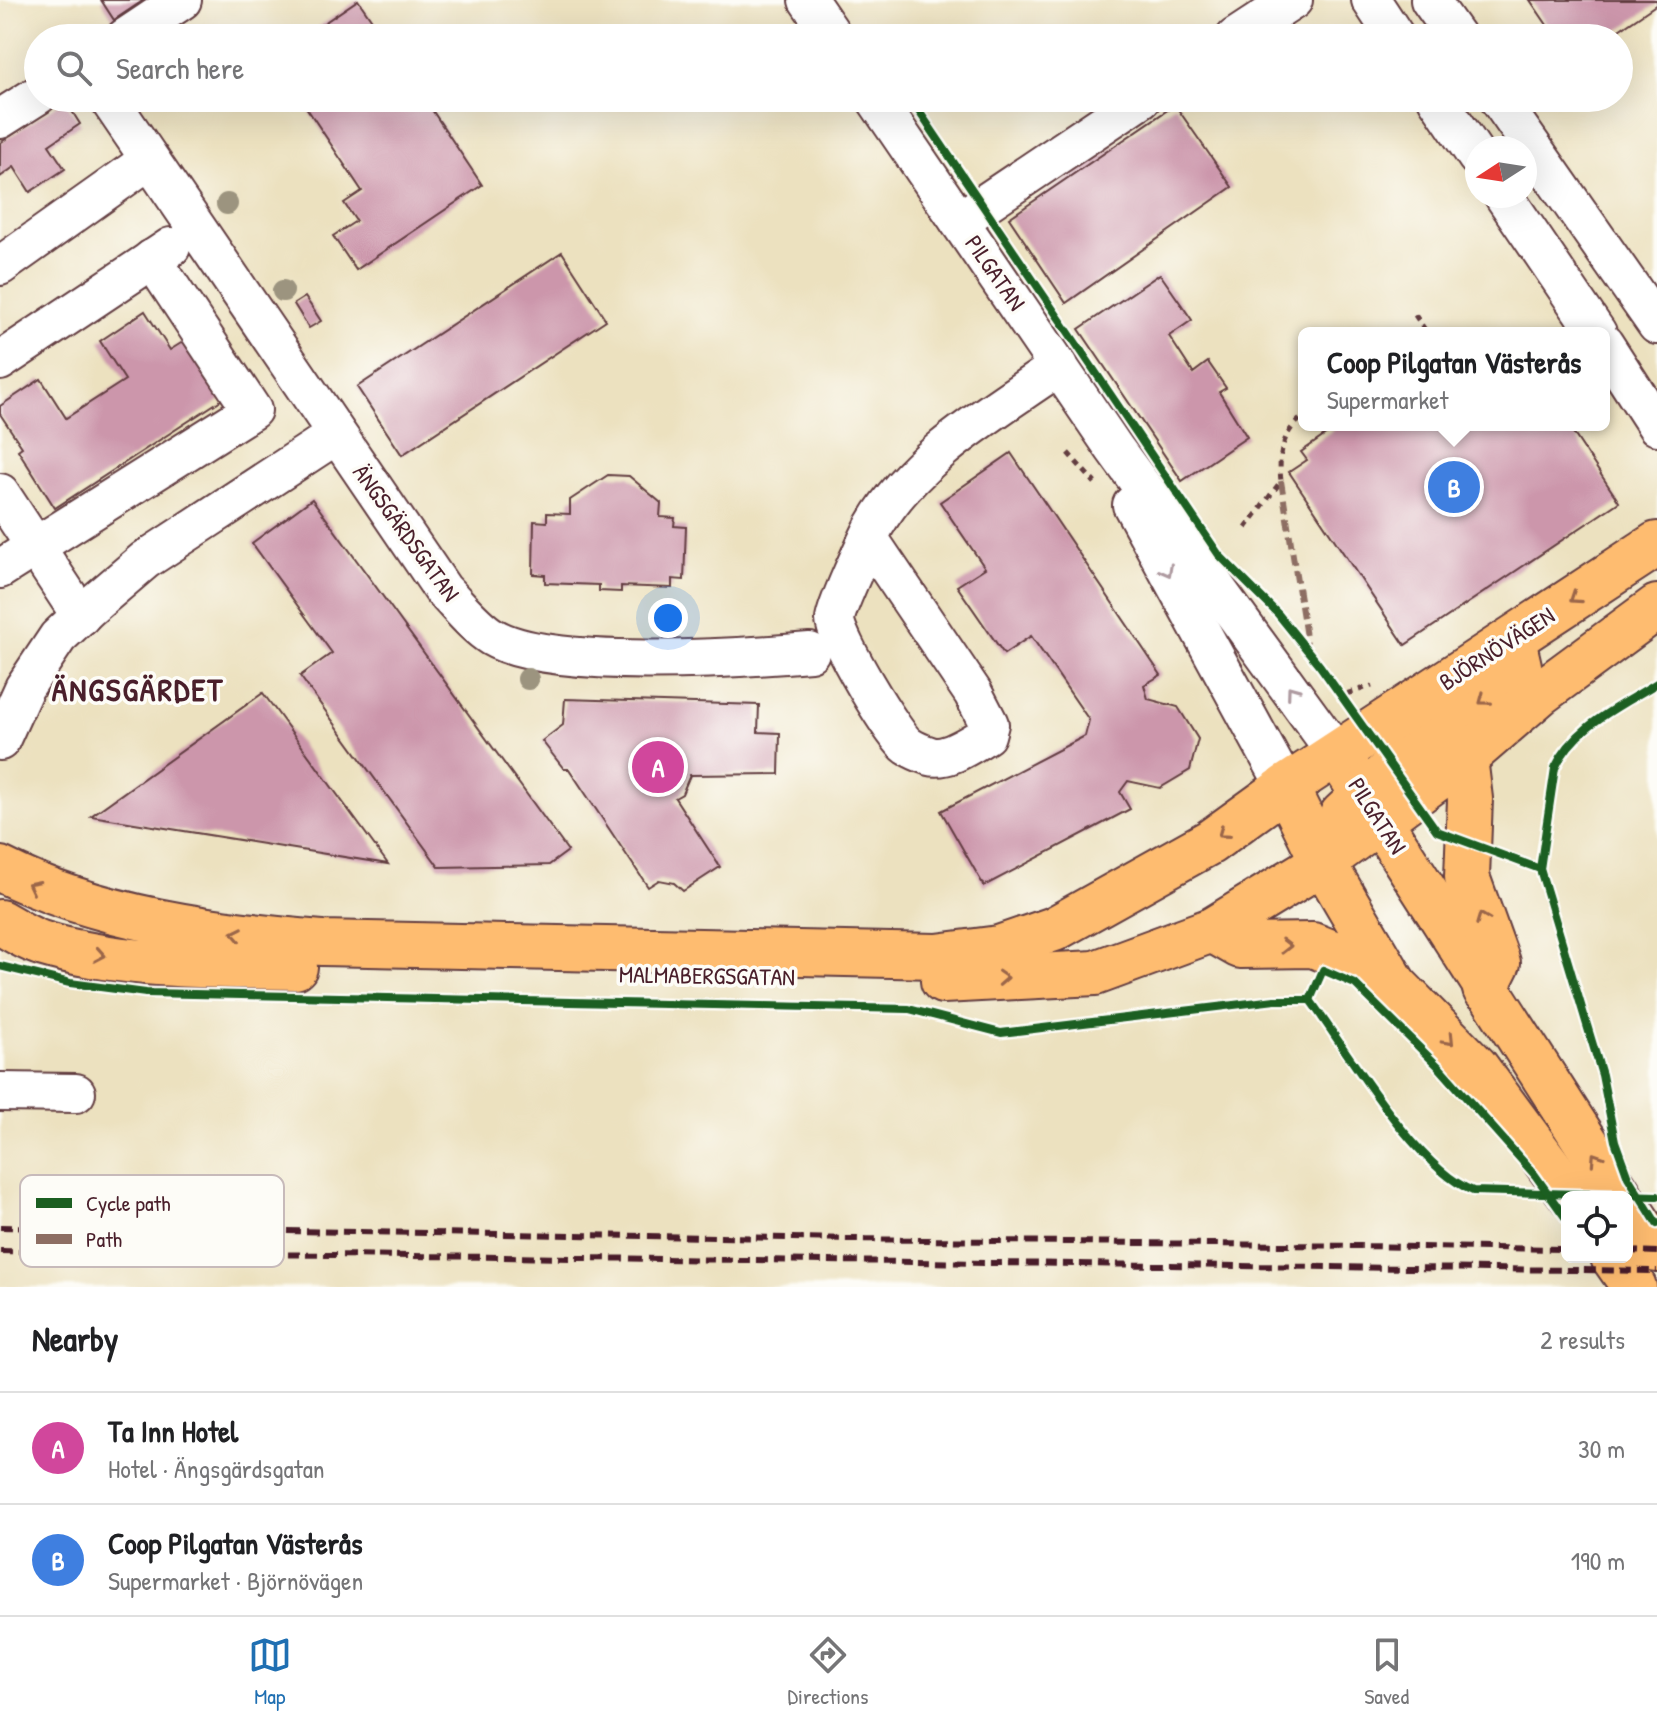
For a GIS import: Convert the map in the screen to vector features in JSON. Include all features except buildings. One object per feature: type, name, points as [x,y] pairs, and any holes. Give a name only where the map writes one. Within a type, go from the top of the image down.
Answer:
[{"type":"main road","name":"BJÖRNÖVÄGEN","points":[[1352,744],[1657,544]]},
{"type":"main road","points":[[1333,819],[1465,758],[1539,694],[1657,607]]},
{"type":"main road","points":[[1158,952],[1161,930],[1333,819],[1514,678],[1519,666],[1513,639]]},
{"type":"main road","name":"MALMABERGSGATAN","points":[[0,922],[43,944],[168,964],[939,982],[1095,973],[1212,930],[1333,819],[1352,744]]},
{"type":"main road","name":"PILGATAN","points":[[1352,744],[1333,819],[1395,985],[1476,1067],[1568,1191]]},
{"type":"main road","points":[[1465,758],[1470,799],[1467,877],[1498,963],[1485,989]]},
{"type":"main road","name":"MALMABERGSGATAN","points":[[0,869],[46,892],[255,938],[322,943],[937,956],[999,948],[1054,929],[1210,842],[1333,819]]},
{"type":"main road","name":"PILGATAN","points":[[1333,819],[1485,989],[1617,1191]]},
{"type":"main road","points":[[1212,930],[1240,946],[1313,945],[1358,963],[1395,985]]},
{"type":"main road","points":[[0,946],[43,944]]},
{"type":"main road","points":[[1633,1215],[1657,1250]]},
{"type":"main road","points":[[1617,1263],[1634,1287]]},
{"type":"street","points":[[146,24],[182,0]]},
{"type":"street","points":[[808,0],[824,24]]},
{"type":"street","points":[[1256,24],[1293,0]]},
{"type":"street","points":[[1371,0],[1387,24]]},
{"type":"street","points":[[1430,0],[1447,24]]},
{"type":"street","points":[[2,117],[24,104]]},
{"type":"street","name":"ÄNGSGÄRDSGATAN","points":[[117,112],[443,590],[493,637],[523,649],[567,656],[741,657],[810,652]]},
{"type":"street","name":"PILGATAN","points":[[885,112],[1114,448],[1352,744]]},
{"type":"street","points":[[959,221],[1121,112]]},
{"type":"street","points":[[1446,112],[1465,139]]},
{"type":"street","points":[[1508,112],[1657,325]]},
{"type":"street","points":[[0,266],[149,160]]},
{"type":"street","points":[[1512,208],[1593,327]]},
{"type":"street","points":[[0,361],[197,229]]},
{"type":"street","points":[[0,569],[252,410],[152,259]]},
{"type":"street","points":[[1610,353],[1653,420]]},
{"type":"street","points":[[869,539],[973,693],[989,724],[986,735],[957,751],[933,757],[906,745],[842,647],[835,620],[869,539],[901,489],[936,456],[1059,366]]},
{"type":"street","points":[[0,741],[24,688],[58,637],[81,616],[145,560],[336,435]]},
{"type":"street","name":"PILGATAN","points":[[1114,448],[1132,505],[1333,819]]},
{"type":"street","points":[[0,493],[81,616]]},
{"type":"street","points":[[0,1092],[76,1093]]},
{"type":"path","points":[[1415,315],[1424,327]]},
{"type":"path","points":[[1237,537],[1281,481],[1278,455],[1298,420]]},
{"type":"path","points":[[1333,685],[1352,744]]},
{"type":"railway","points":[[0,1227],[20,1227]]},
{"type":"railway","points":[[284,1231],[1561,1249]]},
{"type":"railway","points":[[0,1251],[20,1251]]},
{"type":"railway","points":[[1633,1251],[1657,1252]]},
{"type":"railway","points":[[284,1254],[1657,1271]]},
{"type":"marked path","points":[[1281,481],[1307,643]]},
{"type":"cycle path","points":[[919,112],[1219,555],[1278,614],[1320,666],[1437,831],[1540,869]]},
{"type":"cycle path","points":[[1657,683],[1599,719],[1563,753],[1555,768],[1540,869],[1602,1075],[1615,1141],[1628,1177],[1657,1224]]},
{"type":"cycle path","points":[[0,966],[70,983],[146,993],[909,1009],[1001,1033],[1275,1000],[1310,1000]]},
{"type":"cycle path","points":[[1310,1000],[1323,970],[1355,984],[1438,1066],[1535,1175],[1561,1212]]},
{"type":"cycle path","points":[[1310,1000],[1406,1135],[1451,1179],[1473,1191],[1657,1196]]},
{"type":"place","name":"Coop Pilgatan Västerås","points":[[1454,487]]},
{"type":"place","name":"Ta Inn Hotel","points":[[658,767]]},
{"type":"district","name":"ÄNGSGÄRDET","points":[[138,690]]}]
